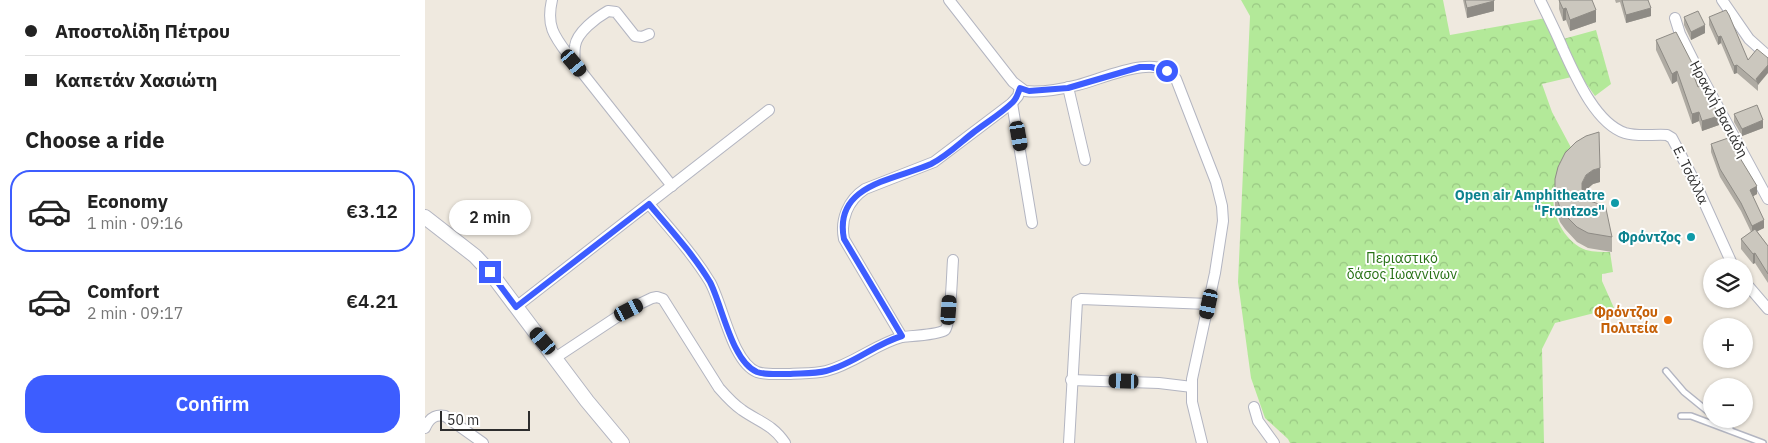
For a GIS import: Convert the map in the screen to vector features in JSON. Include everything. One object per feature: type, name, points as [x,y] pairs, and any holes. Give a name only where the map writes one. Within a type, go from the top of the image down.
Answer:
[{"type":"street","points":[[552,0],[549,13],[551,28],[560,45],[672,186]]},
{"type":"street","points":[[949,0],[1020,88],[1029,91],[1068,88],[1140,67],[1163,69],[1175,76],[1216,182],[1222,206],[1223,221],[1219,251],[1193,371],[1194,412],[1202,443]]},
{"type":"street","name":"Ε. Τσάλλα","points":[[1540,0],[1578,83],[1587,98],[1604,118],[1619,130],[1627,133],[1667,135],[1672,138],[1729,258]]},
{"type":"street","points":[[1722,0],[1749,39],[1768,56]]},
{"type":"street","points":[[574,63],[577,38],[608,11],[617,12],[635,36],[642,37],[649,34]]},
{"type":"street","name":"Ηρακλή Βασιάδη","points":[[1675,18],[1680,34],[1697,68],[1768,199]]},
{"type":"street","points":[[902,336],[844,239],[843,226],[847,209],[857,194],[865,188],[934,162],[1013,103],[1020,88]]},
{"type":"street","points":[[1068,88],[1085,160]]},
{"type":"street","points":[[1013,103],[1032,223]]},
{"type":"street","points":[[516,307],[769,110]]},
{"type":"street","points":[[649,204],[704,273],[714,291],[739,354],[747,365],[754,370],[770,374],[825,371],[855,360],[886,342],[902,336],[944,330],[949,310],[953,260]]},
{"type":"street","points":[[425,217],[484,265],[590,405],[622,443]]},
{"type":"street","points":[[1753,292],[1768,309]]},
{"type":"street","points":[[555,358],[629,310],[652,298],[663,299],[719,388],[742,410],[768,424],[785,443]]},
{"type":"street","points":[[1069,443],[1071,380],[1077,301],[1081,299],[1209,304]]},
{"type":"street","points":[[1071,380],[1192,386]]},
{"type":"street","points":[[1254,407],[1258,421],[1274,443]]},
{"type":"street","points":[[425,428],[433,417],[437,415],[445,416],[483,443]]},
{"type":"lane","points":[[1667,371],[1684,392],[1703,407]]},
{"type":"lane","points":[[1681,416],[1691,416],[1763,443]]},
{"type":"lane","points":[[1728,428],[1736,434]]},
{"type":"green space","name":"Περιαστικό δάσος Ιωαννίνων","points":[[1241,0],[1443,0],[1450,35],[1546,18],[1556,41],[1596,30],[1611,84],[1595,96],[1580,75],[1542,84],[1552,112],[1575,155],[1557,180],[1554,193],[1555,213],[1564,231],[1577,246],[1589,251],[1610,252],[1613,272],[1602,274],[1602,281],[1614,308],[1555,323],[1542,349],[1544,443],[1290,443],[1265,418],[1251,378],[1238,282],[1250,16]]},
{"type":"building","points":[[1465,0],[1494,0],[1494,1],[1467,8]]},
{"type":"building","points":[[1559,0],[1592,0],[1596,10],[1570,20],[1566,8],[1563,9]]},
{"type":"building","points":[[1622,0],[1648,0],[1651,8],[1626,15]]},
{"type":"building","points":[[1726,10],[1748,60],[1757,49],[1768,58],[1768,65],[1756,79],[1758,83],[1737,65],[1734,66],[1721,36],[1718,37],[1709,17]]},
{"type":"building","points":[[1698,11],[1705,25],[1691,32],[1684,17]]},
{"type":"building","points":[[1676,32],[1693,65],[1690,66],[1698,87],[1704,85],[1719,116],[1702,121],[1699,112],[1692,114],[1677,71],[1672,74],[1656,40]]},
{"type":"building","points":[[1757,105],[1763,120],[1742,129],[1734,114]]},
{"type":"building","points":[[1599,132],[1600,168],[1586,175],[1582,183],[1582,189],[1590,201],[1605,204],[1612,237],[1588,233],[1577,227],[1560,208],[1555,192],[1555,179],[1558,167],[1565,153],[1576,142],[1586,136]]},
{"type":"building","points":[[1731,137],[1740,158],[1757,186],[1750,190],[1764,220],[1752,226],[1741,203],[1720,169],[1711,144]]},
{"type":"building","points":[[1755,229],[1768,246],[1768,274],[1755,253],[1753,254],[1741,239]]},
{"type":"place","name":"Open air Amphitheatre \"Frontzos\"","points":[[1615,203]]},
{"type":"place","name":"Φρόντζος","points":[[1691,237]]},
{"type":"place","name":"Φρόντζου Πολιτεία","points":[[1668,320]]},
{"type":"route","points":[[490,272],[516,307],[649,204],[711,284],[735,346],[747,365],[764,374],[825,371],[855,360],[879,345],[902,336],[875,294],[844,239],[842,232],[844,218],[847,209],[857,194],[865,188],[934,162],[1013,103],[1020,88],[1029,91],[1068,88],[1140,67],[1151,67],[1167,71]]}]
